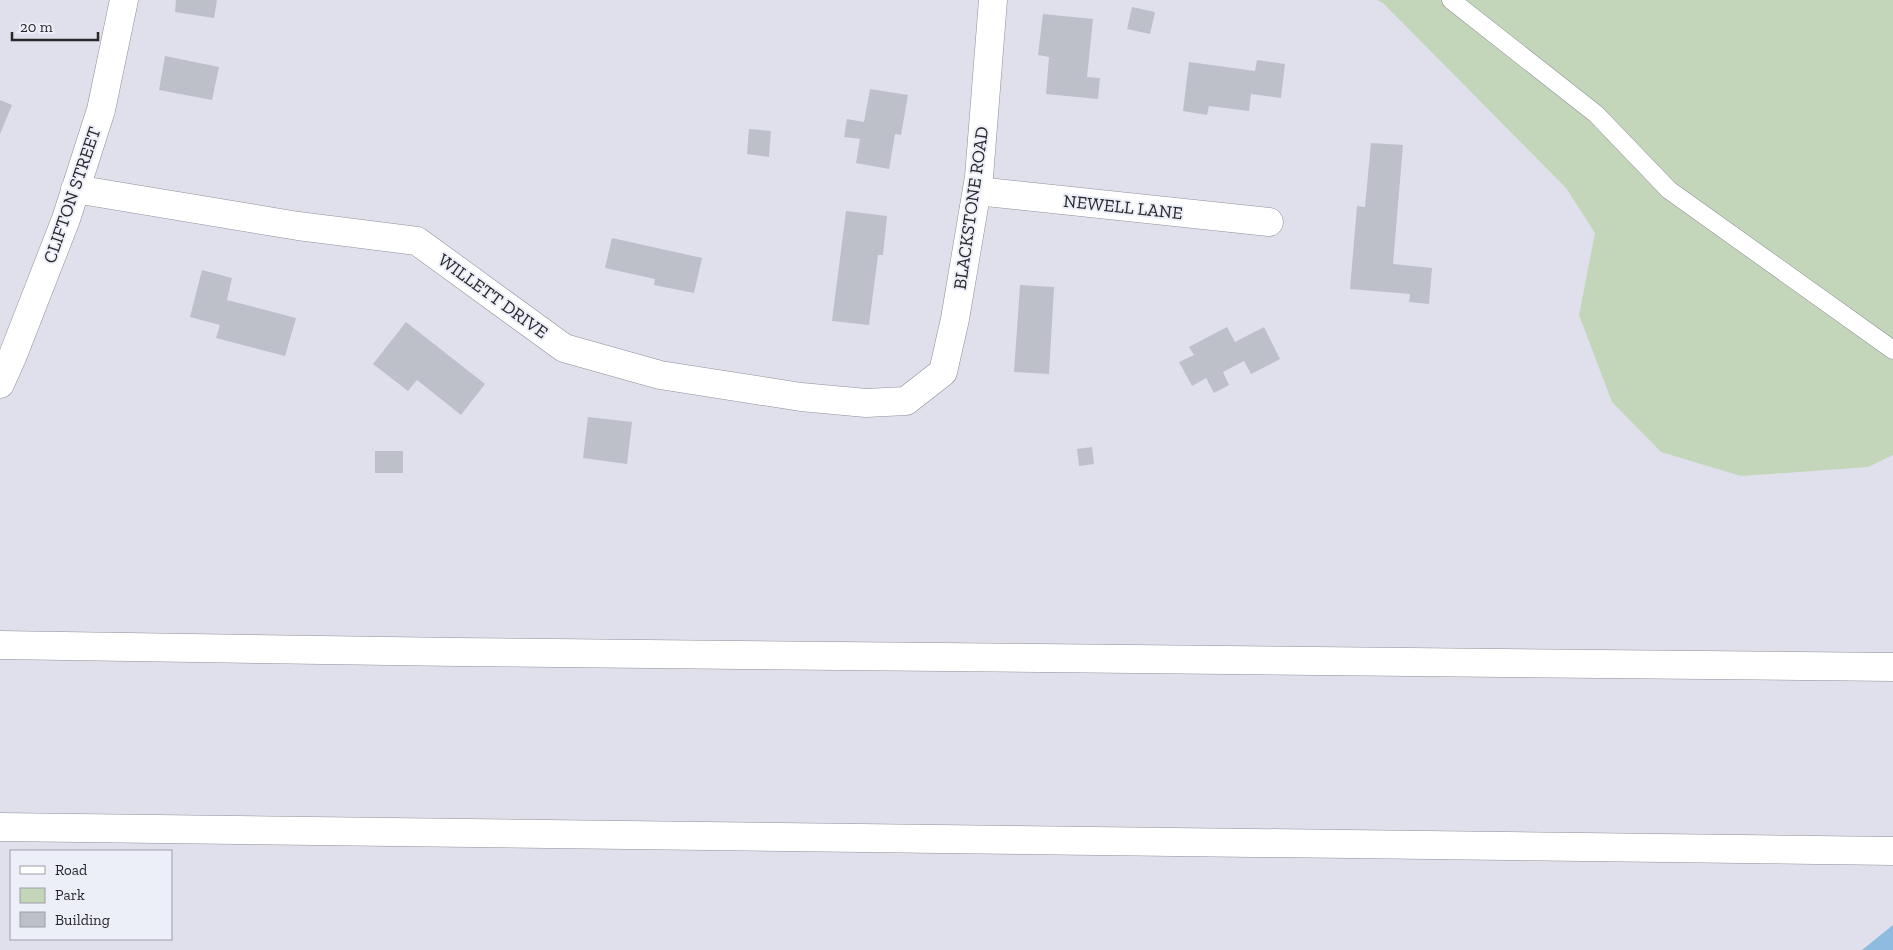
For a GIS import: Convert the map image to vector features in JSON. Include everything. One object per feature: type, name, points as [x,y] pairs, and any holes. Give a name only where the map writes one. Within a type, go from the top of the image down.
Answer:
[{"type":"main road","name":"CLIFTON STREET","points":[[0,384],[14,355],[66,219],[101,110],[124,0]]},
{"type":"main road","name":"BLACKSTONE ROAD","points":[[909,399],[943,372],[956,319],[980,177],[993,0]]},
{"type":"main road","name":"WILLETT DRIVE","points":[[75,189],[298,226],[417,241],[564,348],[660,375],[801,397],[866,403],[906,401],[909,399]]},
{"type":"main road","name":"NEWELL LANE","points":[[977,191],[1269,222]]},
{"type":"main road","points":[[0,645],[476,653],[1893,667]]},
{"type":"main road","points":[[0,827],[1893,851]]},
{"type":"lane","points":[[1451,0],[1596,114],[1669,190],[1893,350]]},
{"type":"green space","points":[[1377,0],[1893,0],[1893,455],[1868,467],[1741,476],[1661,452],[1612,402],[1579,315],[1595,233],[1566,188],[1383,3]]},
{"type":"water","points":[[1893,925],[1893,950],[1862,950]]},
{"type":"building","points":[[176,0],[217,0],[214,18],[175,12]]},
{"type":"building","points":[[1132,7],[1155,12],[1150,34],[1127,29]]},
{"type":"building","points":[[1043,14],[1093,19],[1087,77],[1100,78],[1098,99],[1046,94],[1049,57],[1038,55]]},
{"type":"building","points":[[165,56],[219,67],[212,100],[159,90]]},
{"type":"building","points":[[1257,60],[1285,64],[1281,98],[1251,94],[1249,111],[1209,106],[1207,115],[1183,111],[1189,62],[1255,71]]},
{"type":"building","points":[[870,89],[908,95],[901,135],[895,134],[889,169],[856,163],[860,139],[844,137],[847,119],[864,122]]},
{"type":"building","points":[[0,100],[12,105],[0,134]]},
{"type":"building","points":[[749,129],[771,131],[769,157],[747,154]]},
{"type":"building","points":[[1371,143],[1403,145],[1393,264],[1432,268],[1429,304],[1409,302],[1410,294],[1350,289],[1357,206],[1365,207]]},
{"type":"building","points":[[846,211],[887,216],[883,255],[878,255],[869,325],[832,321]]},
{"type":"building","points":[[612,238],[702,258],[694,293],[654,285],[655,279],[605,268]]},
{"type":"building","points":[[202,270],[232,278],[227,300],[296,318],[285,356],[216,338],[220,325],[190,317]]},
{"type":"building","points":[[1020,285],[1054,287],[1049,374],[1014,372]]},
{"type":"building","points":[[406,322],[485,384],[461,415],[417,380],[408,391],[373,364]]},
{"type":"building","points":[[1227,327],[1235,342],[1264,327],[1280,359],[1251,374],[1244,361],[1223,372],[1229,385],[1214,393],[1206,378],[1192,386],[1179,362],[1194,355],[1189,347]]},
{"type":"building","points":[[588,417],[632,422],[627,464],[583,458]]},
{"type":"building","points":[[1092,447],[1094,464],[1079,466],[1077,449]]},
{"type":"building","points":[[375,451],[403,451],[403,473],[375,473]]}]
